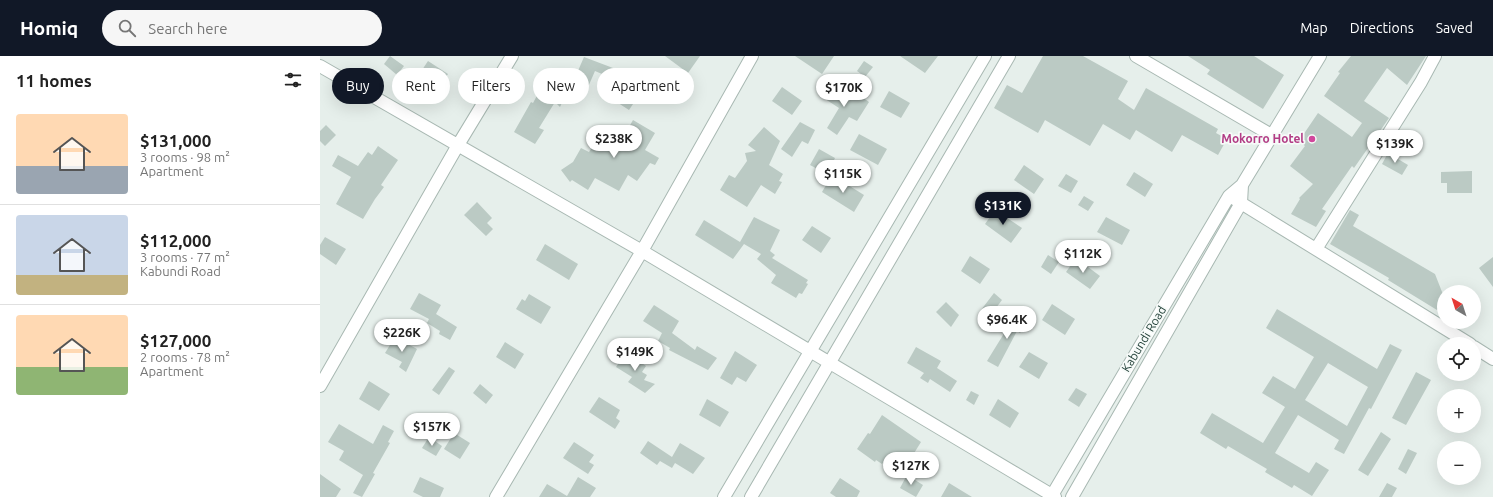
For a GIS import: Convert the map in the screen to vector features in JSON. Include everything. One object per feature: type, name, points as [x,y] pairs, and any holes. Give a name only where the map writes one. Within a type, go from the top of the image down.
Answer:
[{"type":"street","points":[[320,386],[458,144],[512,56]]},
{"type":"street","points":[[496,497],[642,251],[752,56]]},
{"type":"street","points":[[724,497],[985,56]]},
{"type":"street","points":[[751,497],[1009,56]]},
{"type":"street","points":[[1136,56],[1156,61],[1273,136]]},
{"type":"street","name":"Kabundi Road","points":[[1053,496],[1229,196],[1242,185],[1320,56]]},
{"type":"street","points":[[1316,249],[1422,82],[1435,56]]},
{"type":"street","points":[[320,66],[642,251],[1053,496]]},
{"type":"street","points":[[915,174],[934,185]]},
{"type":"street","points":[[1242,185],[1242,203]]},
{"type":"street","points":[[1229,196],[1459,337]]},
{"type":"street","name":"Kabundi Road","points":[[1072,497],[1242,203]]},
{"type":"street","points":[[1481,351],[1493,359]]},
{"type":"building","points":[[390,56],[404,66],[402,68],[392,68],[392,71],[384,64]]},
{"type":"building","points":[[665,56],[700,56],[692,68],[681,68]]},
{"type":"building","points":[[795,56],[834,56],[822,74]]},
{"type":"building","points":[[900,56],[938,56],[925,73]]},
{"type":"building","points":[[1043,56],[1083,56],[1128,81],[1118,99],[1134,110],[1146,88],[1218,129],[1216,133],[1227,139],[1218,155],[1182,135],[1172,152],[1136,130],[1130,140],[1103,124],[1090,146],[1045,120],[1038,133],[994,108],[1007,85],[1022,93]]},
{"type":"building","points":[[1188,56],[1254,56],[1284,75],[1263,109],[1207,74],[1210,70]]},
{"type":"building","points":[[1351,56],[1426,56],[1407,85],[1387,68],[1364,101],[1389,118],[1354,168],[1352,166],[1322,209],[1326,211],[1316,227],[1291,214],[1300,199],[1299,198],[1313,184],[1290,166],[1305,146],[1299,141],[1318,113],[1352,137],[1362,123],[1324,96],[1340,73],[1338,72]]},
{"type":"building","points":[[584,57],[613,68],[597,68],[597,72],[595,71],[589,85],[589,68],[579,68]]},
{"type":"building","points":[[428,61],[439,68],[423,68]]},
{"type":"building","points":[[864,61],[873,67],[865,77],[857,71]]},
{"type":"building","points":[[825,85],[849,101],[855,92],[869,102],[857,121],[849,117],[837,135],[827,128],[839,108],[819,95]]},
{"type":"building","points":[[782,87],[802,101],[792,115],[772,101]]},
{"type":"building","points":[[889,91],[910,103],[901,118],[880,107]]},
{"type":"building","points":[[531,102],[533,104],[554,104],[539,128],[544,130],[535,144],[514,132]]},
{"type":"building","points":[[620,104],[633,104],[629,110]]},
{"type":"building","points":[[633,120],[655,133],[645,150],[659,158],[655,165],[650,163],[637,181],[628,175],[619,191],[595,178],[588,190],[572,180],[570,182],[561,170],[573,162],[581,148],[589,152],[600,135],[612,144],[620,133],[624,136]]},
{"type":"building","points":[[800,122],[815,130],[808,144],[802,141],[792,157],[781,149]]},
{"type":"building","points":[[326,125],[336,135],[325,146],[320,141],[320,131]]},
{"type":"building","points":[[764,127],[780,141],[769,165],[783,174],[779,181],[782,182],[775,194],[761,185],[747,207],[720,190],[729,175],[735,178],[747,161],[745,153],[756,151],[748,145]]},
{"type":"building","points":[[859,134],[887,149],[878,165],[850,150]]},
{"type":"building","points":[[378,146],[398,160],[381,185],[384,187],[363,219],[336,204],[351,177],[332,166],[338,155],[358,166],[368,152],[372,155]]},
{"type":"building","points":[[819,149],[835,158],[827,174],[810,165]]},
{"type":"building","points":[[1388,153],[1408,165],[1402,175],[1382,164]]},
{"type":"building","points":[[1024,165],[1044,179],[1034,194],[1014,180]]},
{"type":"building","points":[[1472,171],[1472,193],[1447,193],[1447,183],[1441,183],[1441,172]]},
{"type":"building","points":[[1134,172],[1153,184],[1145,197],[1126,185]]},
{"type":"building","points":[[1066,174],[1078,181],[1071,193],[1058,186]]},
{"type":"building","points":[[832,175],[864,195],[854,212],[822,192]]},
{"type":"building","points":[[1084,196],[1094,202],[1088,211],[1078,205]]},
{"type":"building","points":[[477,202],[492,218],[487,223],[493,229],[486,236],[464,215]]},
{"type":"building","points":[[995,210],[1022,228],[1011,243],[985,224]]},
{"type":"building","points":[[1350,210],[1359,215],[1353,226],[1435,274],[1439,285],[1437,285],[1437,310],[1388,280],[1389,278],[1330,244]]},
{"type":"building","points":[[754,217],[780,230],[770,251],[775,255],[772,258],[808,280],[806,283],[808,284],[802,294],[799,293],[796,298],[771,283],[776,275],[757,259],[761,254],[744,244],[733,259],[695,235],[704,220],[740,242]]},
{"type":"building","points":[[1106,217],[1130,230],[1122,245],[1097,232]]},
{"type":"building","points":[[812,226],[831,238],[821,253],[802,240]]},
{"type":"building","points":[[325,237],[346,249],[336,265],[320,254],[320,245]]},
{"type":"building","points":[[545,244],[578,264],[569,280],[536,260]]},
{"type":"building","points":[[1048,255],[1059,262],[1051,274],[1041,267]]},
{"type":"building","points":[[970,256],[990,269],[980,284],[961,271]]},
{"type":"building","points":[[1493,257],[1493,287],[1479,268]]},
{"type":"building","points":[[1076,258],[1100,276],[1090,289],[1066,272]]},
{"type":"building","points":[[419,293],[441,305],[436,314],[457,327],[450,340],[439,334],[440,331],[427,323],[429,319],[410,309]]},
{"type":"building","points":[[994,293],[1002,300],[990,316],[981,310]]},
{"type":"building","points":[[529,294],[551,307],[541,324],[516,309],[522,299],[525,301]]},
{"type":"building","points":[[946,302],[959,315],[951,327],[936,312]]},
{"type":"building","points":[[1052,304],[1075,319],[1065,335],[1042,320]]},
{"type":"building","points":[[654,305],[679,321],[672,333],[695,350],[697,346],[717,358],[708,370],[669,350],[670,348],[658,341],[662,333],[643,321]]},
{"type":"building","points":[[1277,309],[1377,369],[1390,344],[1402,350],[1371,409],[1369,408],[1344,454],[1334,449],[1339,440],[1298,415],[1275,453],[1309,473],[1316,462],[1329,470],[1312,496],[1294,485],[1292,488],[1265,472],[1267,469],[1228,446],[1226,449],[1200,433],[1212,413],[1263,443],[1285,407],[1262,393],[1273,376],[1295,389],[1314,357],[1266,328]],"holes":[[[1328,363],[1368,387],[1347,426],[1305,400]]]},
{"type":"building","points":[[1016,314],[1028,321],[1020,333],[1017,331],[998,367],[987,361]]},
{"type":"building","points":[[395,337],[417,349],[406,372],[399,367],[402,362],[385,353]]},
{"type":"building","points":[[505,342],[524,354],[515,369],[496,357]]},
{"type":"building","points":[[916,347],[941,361],[937,368],[957,381],[950,392],[930,379],[928,383],[920,378],[924,373],[907,363]]},
{"type":"building","points":[[735,351],[757,365],[746,382],[737,377],[732,385],[720,378]]},
{"type":"building","points":[[626,352],[646,366],[642,372],[647,375],[644,380],[655,384],[645,393],[628,382],[632,377],[616,367]]},
{"type":"building","points":[[1029,352],[1048,363],[1039,379],[1019,367]]},
{"type":"building","points":[[449,367],[455,371],[439,395],[432,390]]},
{"type":"building","points":[[1416,372],[1431,380],[1406,425],[1392,418]]},
{"type":"building","points":[[369,381],[390,394],[379,411],[359,399]]},
{"type":"building","points":[[480,384],[493,395],[486,404],[473,393]]},
{"type":"building","points":[[1076,388],[1087,394],[1079,407],[1068,400]]},
{"type":"building","points":[[971,391],[979,395],[974,405],[966,400]]},
{"type":"building","points":[[599,397],[620,410],[616,418],[620,421],[615,429],[589,412]]},
{"type":"building","points":[[707,399],[729,412],[720,427],[699,415]]},
{"type":"building","points":[[998,399],[1019,413],[1010,428],[989,415]]},
{"type":"building","points":[[882,415],[921,442],[903,471],[885,459],[882,464],[876,460],[875,462],[857,449],[868,433],[870,434]]},
{"type":"building","points":[[339,424],[373,444],[383,425],[394,431],[388,442],[390,443],[373,473],[375,474],[362,497],[353,493],[363,475],[339,460],[344,451],[328,442]]},
{"type":"building","points":[[1381,432],[1391,439],[1368,476],[1358,470]]},
{"type":"building","points":[[454,433],[470,443],[460,459],[444,449]]},
{"type":"building","points":[[429,437],[442,446],[436,456],[422,448]]},
{"type":"building","points":[[648,441],[672,457],[680,443],[705,458],[693,474],[675,463],[672,468],[660,461],[657,465],[640,453]]},
{"type":"building","points":[[574,442],[594,455],[589,462],[594,465],[588,474],[563,458]]},
{"type":"building","points":[[1408,449],[1417,453],[1406,474],[1398,469]]},
{"type":"building","points":[[320,474],[341,489],[336,497],[320,497]]},
{"type":"building","points":[[907,475],[923,485],[916,497],[900,488]]},
{"type":"building","points":[[420,477],[444,488],[440,497],[423,497],[413,492]]},
{"type":"building","points":[[578,477],[596,488],[590,497],[539,497],[547,484],[567,496]]},
{"type":"building","points":[[840,478],[860,491],[857,497],[836,497],[830,493]]},
{"type":"building","points":[[949,483],[972,497],[941,497]]},
{"type":"building","points":[[1387,483],[1397,488],[1392,497],[1379,497]]},
{"type":"place","name":"Mokorro Hotel","points":[[1312,139]]}]
